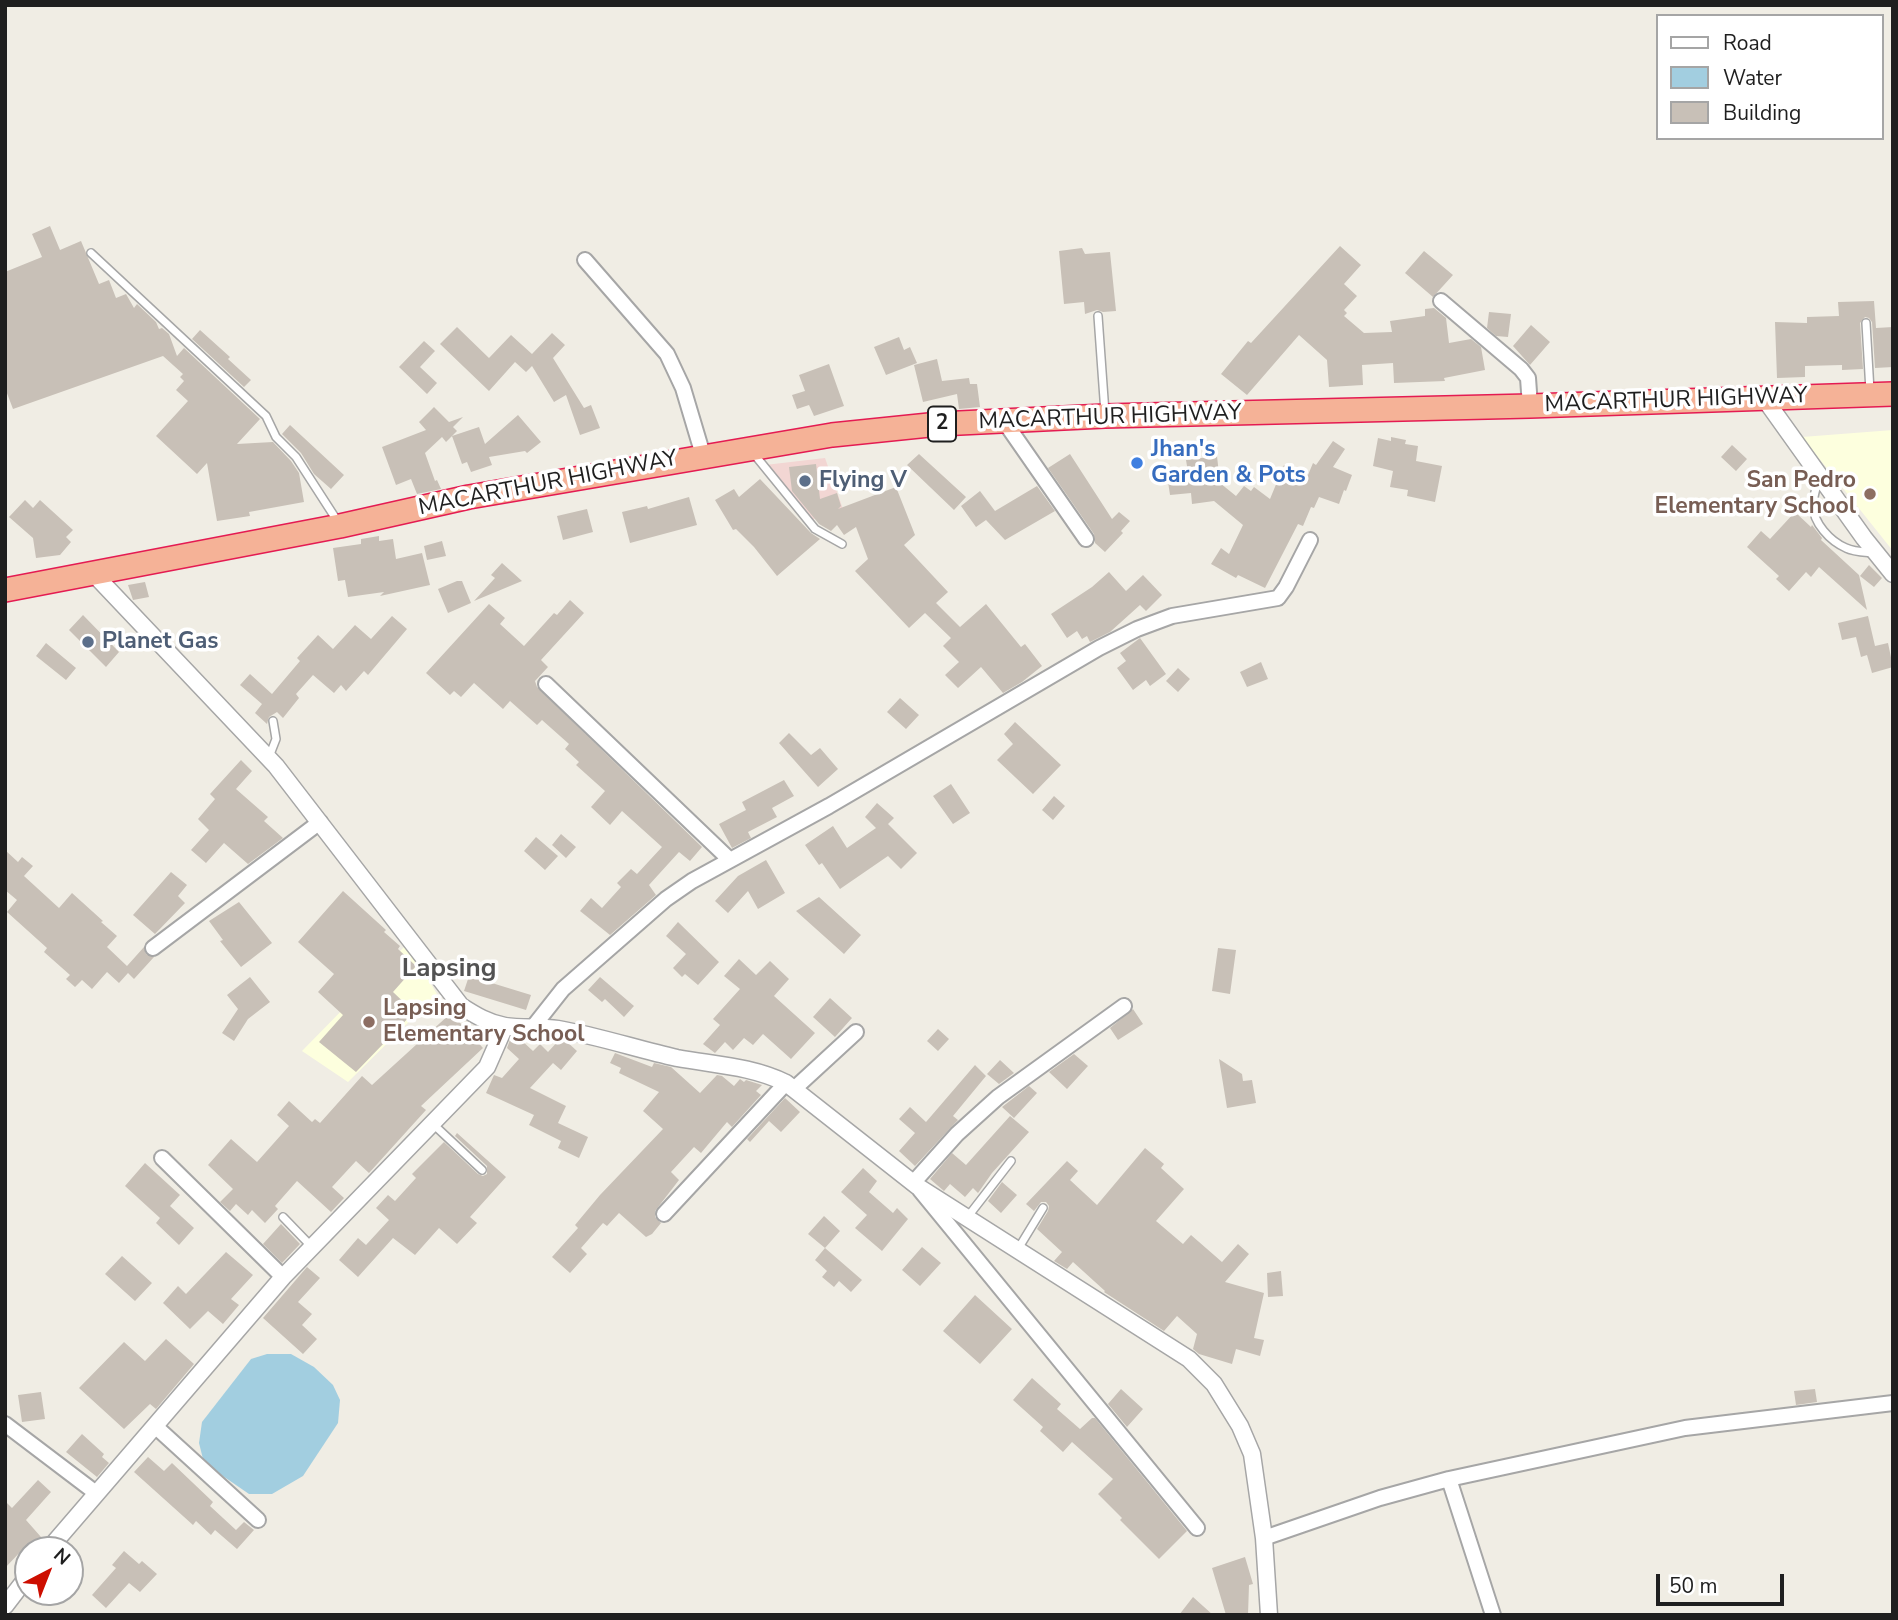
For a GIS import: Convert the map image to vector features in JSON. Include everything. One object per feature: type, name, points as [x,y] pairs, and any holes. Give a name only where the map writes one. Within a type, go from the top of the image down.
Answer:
[{"type":"highway","name":"MACARTHUR HIGHWAY","points":[[5,590],[340,526],[469,497],[703,455],[845,434],[939,424],[1105,416],[1893,394]]},
{"type":"street","points":[[585,260],[667,354],[682,387],[703,455]]},
{"type":"street","points":[[1441,301],[1521,369],[1528,378],[1530,406]]},
{"type":"street","points":[[1764,398],[1819,477],[1893,574]]},
{"type":"street","points":[[1004,421],[1086,539]]},
{"type":"street","points":[[533,1027],[563,989],[666,899],[729,859],[828,806],[1136,629],[1172,616],[1278,598],[1311,540]]},
{"type":"street","points":[[92,572],[269,757],[461,1006],[483,1019],[505,1026],[574,1032],[678,1058],[732,1065],[768,1074],[790,1086],[915,1185],[1189,1359],[1214,1384],[1240,1426],[1252,1454],[1264,1538],[1269,1615]]},
{"type":"street","points":[[546,684],[729,859]]},
{"type":"street","points":[[153,948],[320,822]]},
{"type":"street","points":[[915,1185],[957,1134],[998,1097],[1124,1006]]},
{"type":"street","points":[[60,1536],[311,1246],[487,1067],[505,1026]]},
{"type":"street","points":[[664,1214],[790,1086],[856,1032]]},
{"type":"street","points":[[162,1158],[283,1277]]},
{"type":"street","points":[[915,1185],[1197,1528]]},
{"type":"street","points":[[1264,1538],[1380,1498],[1449,1479],[1685,1428],[1893,1403]]},
{"type":"street","points":[[5,1424],[96,1493]]},
{"type":"street","points":[[155,1426],[258,1520]]},
{"type":"street","points":[[1449,1479],[1493,1615]]},
{"type":"lane","points":[[91,253],[266,416],[276,438],[296,457],[340,526]]},
{"type":"lane","points":[[1098,316],[1105,416]]},
{"type":"lane","points":[[1866,323],[1870,395]]},
{"type":"lane","points":[[749,447],[815,529],[842,544]]},
{"type":"lane","points":[[1819,477],[1813,503],[1814,514],[1820,527],[1846,549],[1876,554]]},
{"type":"lane","points":[[269,757],[276,739],[273,721]]},
{"type":"lane","points":[[432,1123],[482,1170]]},
{"type":"lane","points":[[966,1219],[1011,1161]]},
{"type":"lane","points":[[1017,1252],[1042,1208]]},
{"type":"lane","points":[[283,1217],[311,1246]]},
{"type":"shaded area","name":"San Pedro Elementary School","points":[[1893,430],[1893,551],[1802,437]]},
{"type":"shaded area","points":[[825,458],[844,512],[810,520],[765,465]]},
{"type":"shaded area","name":"Lapsing Elementary School","points":[[404,947],[417,961],[437,994],[348,1082],[302,1051]]},
{"type":"water","points":[[267,1354],[291,1354],[314,1367],[333,1385],[340,1400],[338,1423],[303,1476],[272,1494],[249,1494],[204,1463],[199,1443],[202,1422],[251,1359]]},
{"type":"building","points":[[50,226],[60,250],[81,241],[99,284],[109,280],[116,298],[126,294],[134,308],[137,304],[156,322],[159,329],[162,328],[169,334],[177,356],[184,348],[260,419],[237,444],[273,442],[299,473],[304,502],[249,512],[250,516],[217,521],[207,463],[197,474],[156,436],[188,401],[176,390],[184,381],[180,377],[183,374],[163,356],[13,409],[5,388],[5,272],[42,257],[32,234]]},
{"type":"building","points":[[1340,246],[1361,265],[1344,284],[1357,296],[1344,310],[1347,313],[1344,316],[1364,333],[1392,332],[1390,321],[1425,316],[1425,309],[1434,308],[1446,318],[1449,343],[1471,339],[1481,347],[1485,370],[1444,378],[1445,381],[1394,383],[1393,363],[1362,365],[1363,385],[1329,387],[1327,360],[1299,335],[1247,395],[1221,374],[1248,341],[1251,343]]},
{"type":"building","points":[[1082,248],[1085,254],[1110,252],[1116,311],[1097,310],[1085,314],[1084,302],[1064,304],[1059,251]]},
{"type":"building","points":[[1424,251],[1453,275],[1433,297],[1405,273]]},
{"type":"building","points":[[1874,301],[1876,328],[1893,327],[1893,367],[1875,368],[1872,322],[1865,317],[1860,323],[1863,369],[1842,370],[1842,365],[1805,366],[1805,377],[1777,378],[1775,322],[1807,323],[1807,317],[1839,316],[1838,302]]},
{"type":"building","points":[[1489,312],[1511,314],[1508,337],[1496,336],[1487,328]]},
{"type":"building","points":[[1531,325],[1550,342],[1530,365],[1513,346]]},
{"type":"building","points":[[457,327],[489,358],[511,335],[532,354],[552,333],[565,345],[553,358],[584,408],[591,405],[600,428],[580,435],[566,395],[554,402],[532,366],[526,372],[515,362],[489,391],[440,344]]},
{"type":"building","points":[[200,330],[251,380],[244,387],[192,339]]},
{"type":"building","points":[[899,337],[904,350],[910,347],[917,363],[886,375],[874,347]]},
{"type":"building","points":[[424,341],[435,351],[420,367],[437,383],[427,394],[399,367]]},
{"type":"building","points":[[937,359],[942,381],[969,378],[970,384],[977,384],[980,407],[959,409],[957,394],[923,402],[914,365]]},
{"type":"building","points":[[829,364],[844,406],[814,416],[809,405],[797,409],[792,395],[805,391],[799,375]]},
{"type":"building","points":[[434,407],[449,422],[463,417],[453,427],[457,431],[446,442],[442,437],[425,453],[435,481],[437,480],[441,489],[417,494],[411,479],[396,485],[382,447],[426,430],[419,422]]},
{"type":"building","points":[[518,415],[541,442],[527,453],[525,451],[489,457],[492,465],[471,472],[467,462],[462,464],[452,436],[479,427],[485,444]]},
{"type":"building","points":[[290,425],[344,475],[331,489],[314,474],[301,453],[282,434]]},
{"type":"building","points":[[1391,437],[1406,440],[1405,444],[1418,446],[1416,461],[1442,466],[1435,502],[1407,496],[1408,490],[1390,487],[1393,471],[1373,466],[1378,438],[1391,441]]},
{"type":"building","points":[[1333,441],[1345,449],[1333,467],[1352,475],[1346,491],[1344,490],[1339,504],[1319,497],[1314,508],[1311,507],[1303,526],[1298,524],[1265,588],[1238,575],[1236,578],[1211,564],[1221,548],[1229,554],[1243,525],[1214,501],[1192,504],[1191,493],[1170,495],[1167,475],[1188,472],[1186,460],[1217,456],[1220,483],[1236,496],[1244,486],[1251,491],[1254,487],[1270,499],[1284,465],[1308,475],[1313,463],[1316,465]]},
{"type":"building","points":[[1732,445],[1747,459],[1736,471],[1721,457]]},
{"type":"building","points":[[919,454],[966,497],[954,510],[907,465]]},
{"type":"building","points":[[1070,454],[1112,519],[1119,512],[1130,521],[1105,552],[1095,543],[1094,534],[1048,468]]},
{"type":"building","points":[[816,464],[820,499],[837,493],[841,506],[838,509],[896,487],[915,535],[904,545],[948,592],[936,603],[960,627],[986,604],[1021,647],[1025,644],[1042,666],[1003,693],[981,667],[958,688],[945,675],[959,662],[943,646],[951,638],[925,613],[909,628],[855,571],[868,559],[856,527],[844,535],[837,525],[831,531],[819,524],[792,491],[789,467]]},
{"type":"building","points":[[760,479],[811,533],[820,539],[777,576],[754,547],[736,529],[733,530],[715,500],[734,489],[739,497]]},
{"type":"building","points":[[1037,486],[1055,511],[1005,540],[986,520],[976,527],[961,506],[980,491],[995,511]]},
{"type":"building","points":[[689,497],[697,525],[630,543],[622,512],[647,506],[648,509]]},
{"type":"building","points":[[25,500],[33,508],[40,500],[73,530],[66,537],[71,542],[60,555],[36,558],[33,538],[9,517]]},
{"type":"building","points":[[587,509],[593,532],[563,540],[557,516]]},
{"type":"building","points":[[1795,512],[1811,527],[1812,525],[1821,540],[1859,575],[1867,610],[1819,567],[1811,577],[1806,572],[1789,591],[1776,579],[1779,576],[1747,547],[1761,531],[1770,539]]},
{"type":"building","points":[[379,536],[379,541],[393,539],[396,559],[422,553],[430,585],[380,596],[384,592],[348,597],[345,580],[338,581],[333,548],[361,544],[361,539]]},
{"type":"building","points":[[442,541],[446,556],[427,560],[424,546]]},
{"type":"building","points":[[502,563],[522,581],[474,601],[495,578],[491,575]]},
{"type":"building","points":[[1869,565],[1882,578],[1874,587],[1860,576]]},
{"type":"building","points":[[1109,572],[1126,591],[1143,575],[1162,595],[1146,611],[1140,605],[1110,632],[1090,642],[1087,636],[1082,639],[1077,631],[1067,638],[1051,614],[1092,587]]},
{"type":"building","points":[[462,581],[471,603],[448,613],[438,589]]},
{"type":"building","points":[[145,582],[149,597],[133,600],[128,585]]},
{"type":"building","points":[[570,600],[584,613],[541,660],[548,667],[535,681],[537,687],[702,847],[690,861],[679,852],[649,885],[656,895],[610,935],[580,911],[591,898],[602,908],[621,887],[617,883],[631,869],[637,874],[662,847],[622,811],[610,825],[591,807],[605,791],[576,765],[579,762],[565,749],[569,744],[542,720],[537,725],[510,701],[503,709],[474,683],[461,697],[454,691],[450,695],[426,673],[489,604],[505,618],[500,624],[524,646],[554,613],[557,615]]},
{"type":"building","points":[[83,615],[119,652],[106,667],[69,630]]},
{"type":"building","points":[[392,616],[407,629],[368,675],[364,671],[346,691],[341,685],[334,693],[313,675],[296,694],[299,698],[283,718],[277,712],[269,717],[267,724],[255,713],[262,704],[240,685],[250,674],[272,694],[300,661],[297,658],[318,635],[333,649],[355,625],[371,639]]},
{"type":"building","points":[[1868,616],[1875,646],[1888,643],[1893,667],[1872,673],[1867,655],[1861,657],[1856,637],[1842,640],[1838,623]]},
{"type":"building","points":[[1140,638],[1166,674],[1150,686],[1146,680],[1133,690],[1117,668],[1126,661],[1120,653]]},
{"type":"building","points":[[46,643],[76,668],[66,680],[36,656]]},
{"type":"building","points":[[1261,662],[1268,679],[1247,687],[1240,672]]},
{"type":"building","points":[[1178,668],[1190,679],[1178,692],[1166,681]]},
{"type":"building","points":[[900,698],[919,715],[906,729],[887,712]]},
{"type":"building","points":[[1015,722],[1061,765],[1033,794],[997,760],[1013,744],[1004,734]]},
{"type":"building","points":[[789,733],[811,755],[820,748],[838,769],[818,787],[779,743]]},
{"type":"building","points":[[241,760],[252,771],[236,789],[268,817],[264,821],[283,838],[248,864],[224,843],[206,863],[191,850],[209,830],[198,819],[215,799],[210,794]]},
{"type":"building","points":[[784,780],[794,796],[772,808],[777,817],[748,832],[751,838],[732,848],[719,824],[746,810],[742,802]]},
{"type":"building","points":[[951,784],[970,813],[953,824],[933,796]]},
{"type":"building","points":[[1054,796],[1065,806],[1053,820],[1042,810]]},
{"type":"building","points":[[877,803],[894,818],[888,824],[917,853],[901,869],[888,856],[840,889],[805,845],[833,826],[847,848],[876,828],[865,817]]},
{"type":"building","points":[[561,834],[576,847],[566,858],[552,845]]},
{"type":"building","points":[[536,837],[558,856],[545,870],[524,851]]},
{"type":"building","points":[[5,850],[18,862],[22,857],[33,866],[24,876],[59,908],[72,893],[103,921],[101,922],[117,936],[107,947],[127,966],[144,947],[146,954],[154,957],[134,979],[128,973],[119,983],[107,972],[92,989],[82,980],[75,987],[66,979],[70,975],[44,952],[47,948],[7,912],[17,900],[5,890]]},
{"type":"building","points":[[766,860],[785,893],[758,909],[748,891],[728,913],[715,901],[738,876]]},
{"type":"building","points":[[171,872],[187,885],[178,896],[185,903],[155,934],[133,915]]},
{"type":"building","points":[[343,891],[386,930],[384,932],[400,946],[398,949],[416,966],[393,992],[414,1012],[356,1072],[319,1042],[343,1015],[318,992],[334,974],[298,942]]},
{"type":"building","points":[[819,897],[861,935],[844,954],[796,911]]},
{"type":"building","points":[[239,902],[272,943],[241,967],[220,941],[223,940],[209,921]]},
{"type":"building","points":[[678,922],[719,962],[698,985],[685,974],[682,977],[673,968],[686,954],[666,936]]},
{"type":"building","points":[[1218,948],[1236,950],[1230,994],[1212,991]]},
{"type":"building","points":[[739,959],[756,975],[770,961],[789,979],[774,996],[815,1033],[791,1059],[763,1034],[753,1045],[744,1038],[733,1050],[725,1042],[715,1053],[703,1044],[720,1025],[713,1019],[740,989],[724,976]]},
{"type":"building","points":[[469,976],[531,995],[526,1010],[464,991]]},
{"type":"building","points":[[250,977],[270,1002],[248,1019],[234,1041],[222,1033],[238,1009],[227,995]]},
{"type":"building","points":[[600,977],[634,1006],[624,1017],[605,999],[602,1002],[588,990]]},
{"type":"building","points":[[830,998],[852,1018],[835,1037],[813,1017]]},
{"type":"building","points":[[1133,1009],[1143,1024],[1118,1040],[1110,1028]]},
{"type":"building","points":[[451,1013],[483,1048],[421,1106],[426,1110],[369,1173],[356,1161],[332,1187],[344,1198],[331,1212],[297,1181],[275,1206],[278,1209],[265,1223],[252,1210],[248,1215],[236,1204],[230,1211],[220,1202],[233,1189],[208,1165],[231,1139],[257,1162],[289,1126],[277,1115],[289,1101],[312,1122],[315,1119],[320,1123],[362,1076],[372,1085]]},
{"type":"building","points":[[938,1029],[949,1039],[938,1051],[927,1041]]},
{"type":"building","points":[[511,1037],[519,1038],[533,1051],[540,1044],[548,1052],[559,1040],[566,1041],[577,1051],[561,1070],[553,1063],[530,1088],[566,1106],[558,1123],[588,1137],[579,1158],[558,1148],[561,1141],[529,1125],[534,1115],[486,1093],[494,1075],[502,1078],[519,1059],[507,1048]]},
{"type":"building","points":[[615,1053],[652,1067],[654,1063],[671,1067],[700,1093],[717,1075],[734,1086],[740,1079],[762,1085],[756,1091],[761,1095],[732,1127],[727,1122],[701,1153],[694,1147],[671,1172],[679,1180],[655,1211],[655,1217],[661,1223],[652,1234],[646,1237],[619,1213],[607,1226],[603,1223],[581,1248],[587,1254],[570,1273],[552,1257],[578,1228],[575,1225],[600,1195],[663,1129],[643,1111],[659,1092],[619,1073],[621,1068],[610,1063]]},
{"type":"building","points":[[1074,1054],[1088,1066],[1067,1089],[1049,1072]]},
{"type":"building","points":[[1219,1059],[1242,1074],[1243,1081],[1252,1080],[1256,1103],[1227,1108]]},
{"type":"building","points":[[1000,1060],[1014,1073],[999,1084],[987,1074]]},
{"type":"building","points":[[975,1065],[986,1076],[953,1116],[958,1120],[915,1166],[899,1151],[915,1133],[899,1119],[910,1107],[926,1122]]},
{"type":"building","points":[[1029,1086],[1037,1093],[1014,1118],[1002,1107]]},
{"type":"building","points":[[785,1098],[800,1112],[781,1132],[769,1121],[750,1142],[747,1139]]},
{"type":"building","points":[[1010,1116],[1029,1132],[978,1193],[973,1188],[965,1197],[950,1184],[944,1191],[930,1179],[952,1153],[966,1165]]},
{"type":"building","points":[[457,1133],[506,1177],[470,1217],[477,1223],[457,1244],[439,1228],[415,1255],[393,1238],[358,1277],[339,1260],[358,1238],[366,1245],[389,1220],[376,1208],[388,1195],[395,1201],[416,1178],[412,1174],[444,1142],[478,1174],[487,1174],[487,1166],[455,1136]]},
{"type":"building","points":[[1145,1148],[1164,1164],[1161,1168],[1184,1189],[1156,1221],[1183,1244],[1191,1235],[1222,1262],[1238,1244],[1249,1254],[1225,1282],[1264,1293],[1254,1338],[1264,1340],[1260,1356],[1236,1349],[1232,1364],[1199,1354],[1193,1349],[1197,1334],[1177,1316],[1164,1331],[1104,1292],[1073,1262],[1067,1269],[1054,1261],[1062,1252],[1037,1229],[1049,1206],[1046,1202],[1041,1202],[1034,1211],[1026,1204],[1067,1161],[1078,1171],[1070,1180],[1097,1205]]},
{"type":"building","points":[[145,1163],[180,1195],[170,1206],[194,1228],[179,1245],[156,1223],[160,1218],[125,1186]]},
{"type":"building","points":[[863,1168],[877,1181],[869,1192],[893,1213],[897,1208],[908,1219],[882,1251],[855,1228],[867,1215],[841,1192]]},
{"type":"building","points":[[1002,1182],[1017,1195],[1001,1213],[988,1201]]},
{"type":"building","points":[[824,1216],[840,1231],[825,1248],[808,1234]]},
{"type":"building","points":[[281,1224],[300,1244],[282,1263],[263,1244]]},
{"type":"building","points":[[922,1247],[941,1263],[920,1286],[902,1270]]},
{"type":"building","points":[[825,1248],[862,1280],[851,1292],[839,1281],[834,1287],[822,1277],[827,1271],[815,1260]]},
{"type":"building","points":[[226,1252],[253,1275],[231,1299],[239,1305],[223,1324],[208,1311],[190,1329],[163,1303],[178,1286],[186,1294]]},
{"type":"building","points":[[122,1256],[152,1283],[135,1301],[105,1274]]},
{"type":"building","points":[[307,1267],[320,1278],[298,1302],[312,1314],[302,1325],[317,1339],[303,1354],[263,1318]]},
{"type":"building","points":[[1281,1271],[1283,1296],[1268,1297],[1267,1273]]},
{"type":"building","points":[[975,1295],[1012,1329],[980,1364],[943,1331]]},
{"type":"building","points":[[166,1339],[194,1364],[156,1409],[150,1404],[124,1429],[79,1388],[124,1342],[145,1361]]},
{"type":"building","points":[[1032,1378],[1061,1404],[1057,1409],[1080,1429],[1095,1418],[1187,1531],[1159,1559],[1098,1494],[1113,1479],[1072,1442],[1063,1452],[1040,1431],[1043,1427],[1013,1400]]},
{"type":"building","points":[[1121,1389],[1143,1409],[1127,1427],[1108,1404]]},
{"type":"building","points":[[1815,1389],[1817,1402],[1796,1405],[1794,1391]]},
{"type":"building","points":[[41,1392],[45,1419],[22,1422],[18,1395]]},
{"type":"building","points":[[82,1434],[104,1454],[102,1457],[109,1463],[97,1477],[66,1452]]},
{"type":"building","points":[[148,1457],[164,1471],[172,1463],[213,1502],[210,1506],[236,1530],[244,1522],[254,1530],[237,1549],[215,1530],[211,1535],[196,1521],[193,1525],[134,1472]]},
{"type":"building","points":[[38,1480],[51,1492],[26,1520],[40,1536],[14,1536],[14,1558],[5,1568],[5,1501],[12,1508]]},
{"type":"building","points":[[124,1551],[157,1574],[140,1592],[129,1583],[106,1608],[92,1595],[116,1568],[112,1565]]},
{"type":"building","points":[[1245,1557],[1253,1584],[1249,1585],[1248,1615],[1226,1615],[1212,1568]]},
{"type":"building","points":[[1193,1597],[1213,1615],[1179,1615]]},
{"type":"place","name":"Jhan's Garden & Pots","points":[[1137,463]]},
{"type":"place","name":"Flying V","points":[[805,481]]},
{"type":"place","name":"San Pedro Elementary School","points":[[1870,494]]},
{"type":"place","name":"Planet Gas","points":[[88,642]]},
{"type":"place","name":"Lapsing Elementary School","points":[[369,1022]]},
{"type":"district","name":"Lapsing","points":[[449,970]]}]
